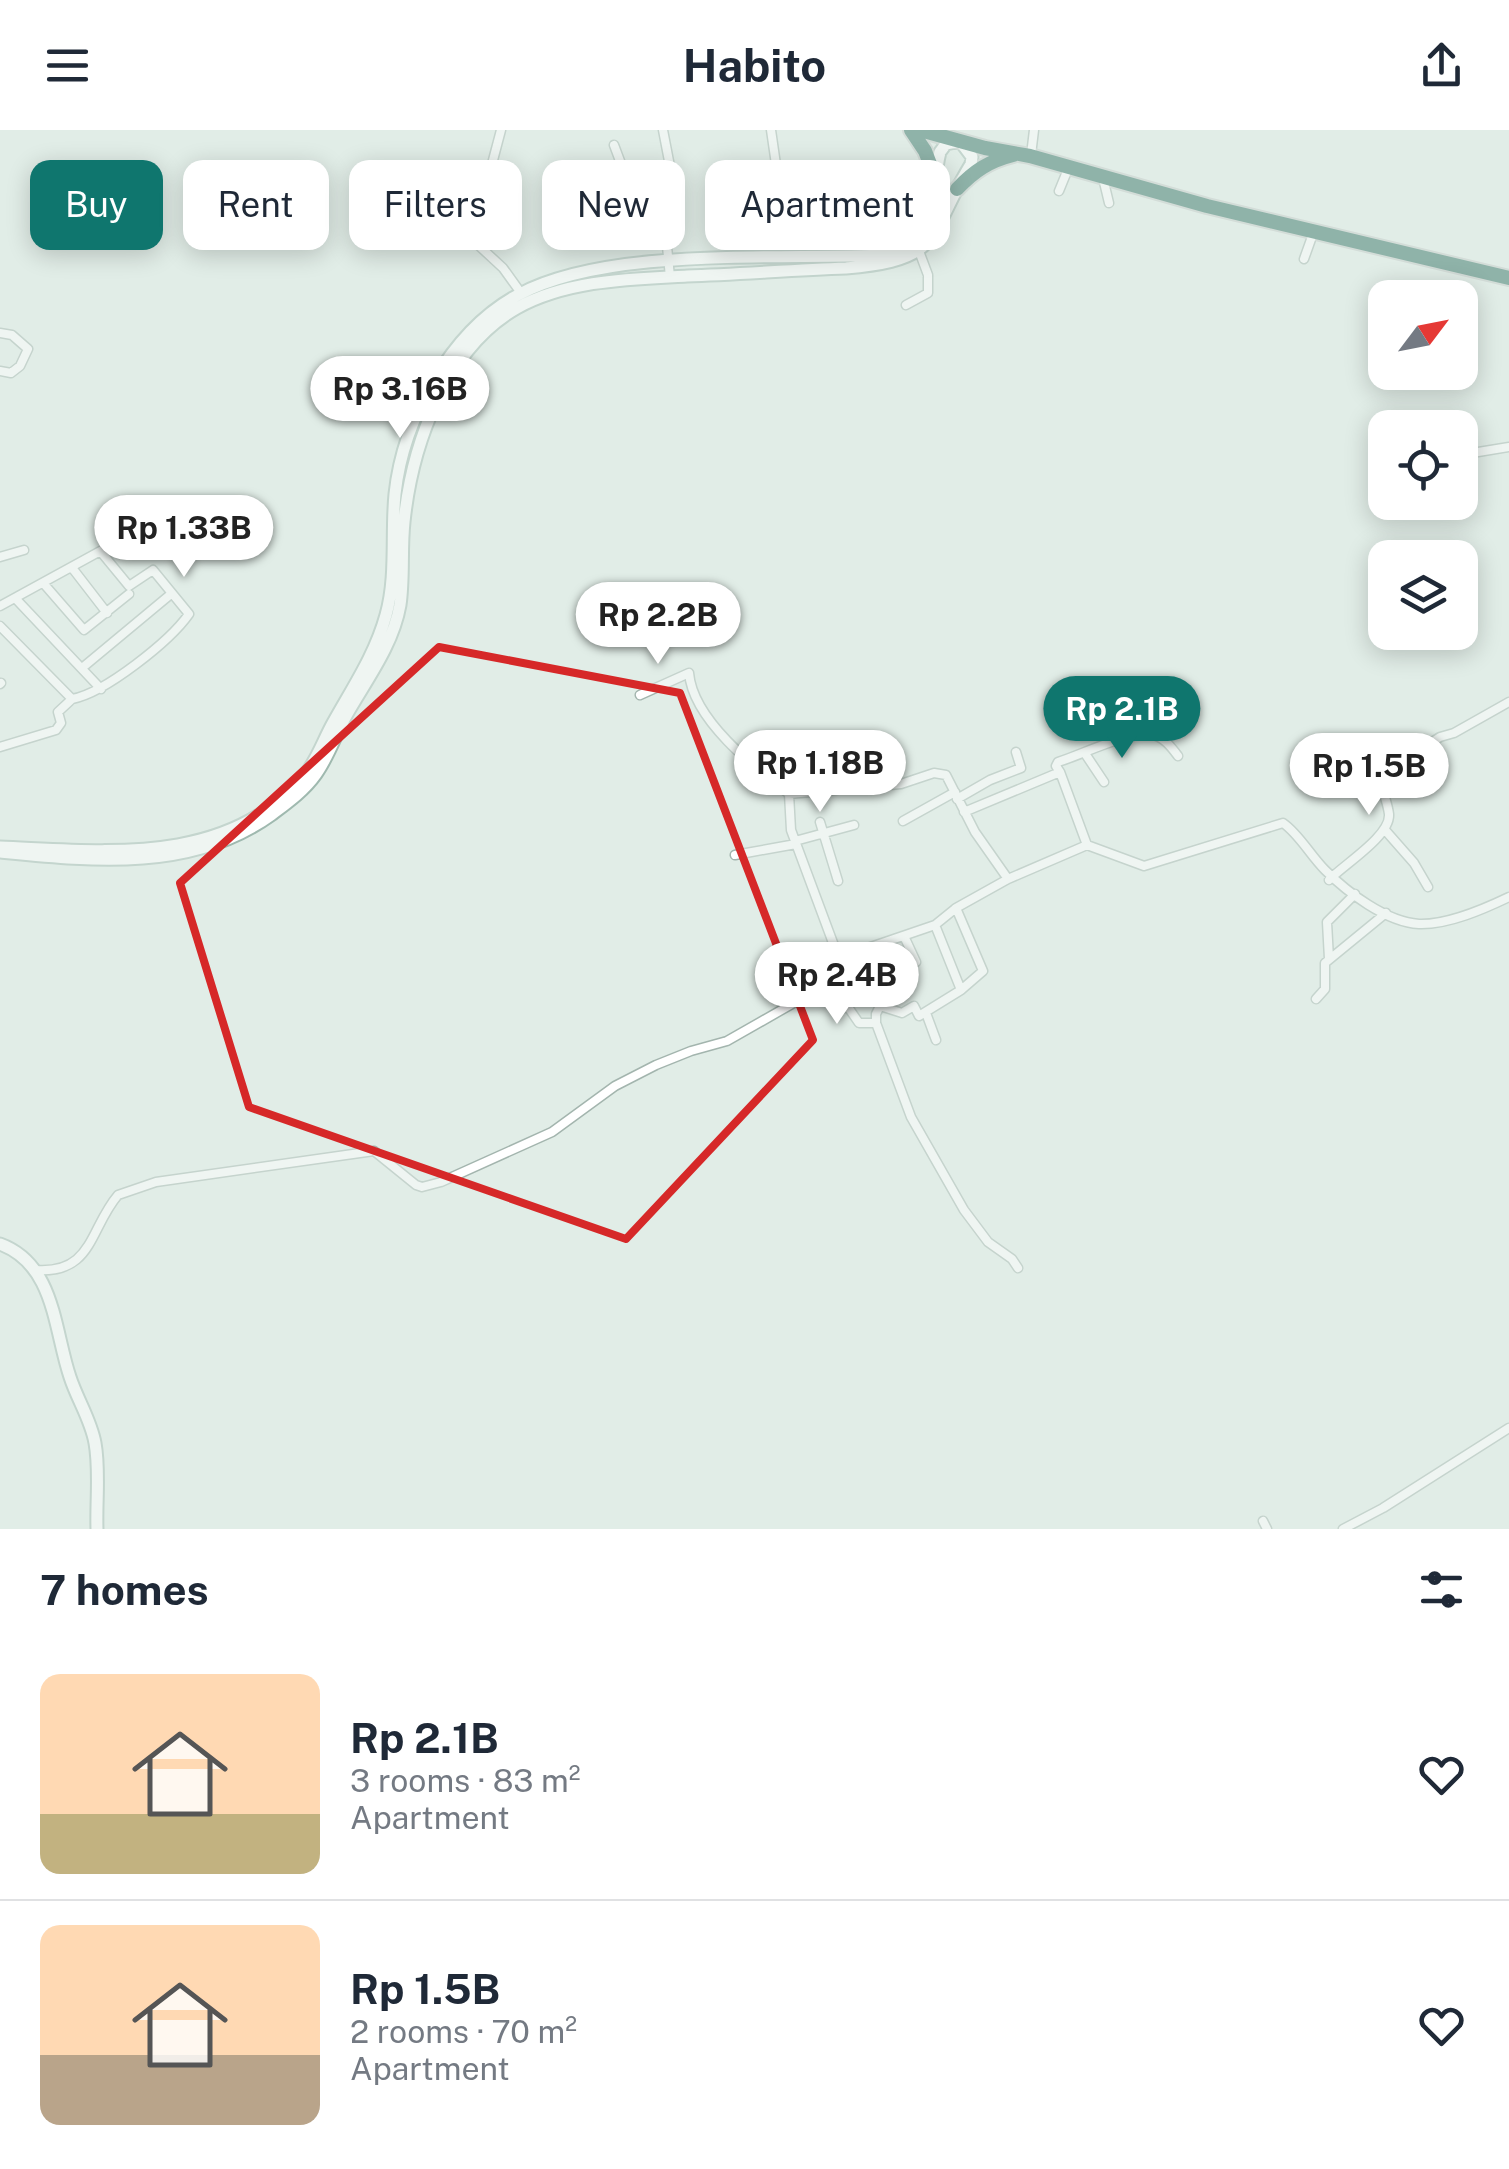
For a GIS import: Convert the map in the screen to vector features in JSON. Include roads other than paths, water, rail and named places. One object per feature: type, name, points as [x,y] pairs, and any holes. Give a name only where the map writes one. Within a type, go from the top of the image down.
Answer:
[{"type":"highway","points":[[912,130],[929,160]]},
{"type":"highway","points":[[920,130],[1509,278]]},
{"type":"highway","points":[[954,194],[972,172],[992,161],[1024,155]]},
{"type":"main road","points":[[0,849],[126,860],[172,856],[228,840],[290,801],[315,776],[386,648],[400,607],[403,525],[412,469],[442,393],[465,357],[500,320],[537,298],[593,285],[670,276],[876,266],[919,251],[932,240],[972,157],[960,141],[946,144],[939,160]]},
{"type":"main road","points":[[950,176],[965,174]]},
{"type":"main road","points":[[950,192],[954,194]]},
{"type":"main road","points":[[0,849],[124,852],[171,848],[202,841],[251,819],[294,786],[318,756],[368,665],[387,614],[395,492],[408,439],[438,374],[456,346],[487,316],[521,294],[582,274],[669,262],[884,255],[896,250]]},
{"type":"main road","points":[[0,1244],[19,1253],[34,1270],[54,1308],[69,1375],[93,1430],[96,1529]]},
{"type":"street","points":[[493,160],[501,130]]},
{"type":"street","points":[[663,130],[669,160]]},
{"type":"street","points":[[770,130],[775,160]]},
{"type":"street","points":[[1024,155],[1034,130]]},
{"type":"street","points":[[614,145],[620,160]]},
{"type":"street","points":[[1059,191],[1068,169]]},
{"type":"street","points":[[1103,178],[1109,203]]},
{"type":"street","points":[[1304,259],[1314,231]]},
{"type":"street","points":[[484,250],[503,268],[521,294]]},
{"type":"street","points":[[668,250],[670,276]]},
{"type":"street","points":[[906,305],[928,294],[928,275],[919,251]]},
{"type":"street","points":[[0,333],[12,335],[28,349],[20,366],[11,373],[0,371]]},
{"type":"street","points":[[1478,452],[1509,447]]},
{"type":"street","points":[[0,606],[116,543]]},
{"type":"street","points":[[0,556],[24,550]]},
{"type":"street","points":[[0,747],[56,730],[60,722],[58,712],[72,700],[102,689],[189,616],[153,570],[130,586],[101,552]]},
{"type":"street","points":[[73,569],[107,613]]},
{"type":"street","points":[[44,584],[84,630],[129,594]]},
{"type":"street","points":[[82,668],[171,594]]},
{"type":"street","points":[[15,598],[102,689]]},
{"type":"street","points":[[0,626],[72,700]]},
{"type":"street","points":[[640,694],[690,674],[695,698],[732,746],[789,794],[901,784],[934,773],[946,775],[964,812],[1008,878]]},
{"type":"street","points":[[1330,878],[1384,830],[1389,814],[1383,798],[1382,774],[1440,737],[1454,734],[1509,702]]},
{"type":"street","points":[[1086,845],[1056,766],[1058,762],[1104,744],[1149,734],[1164,740],[1178,756]]},
{"type":"street","points":[[903,821],[1021,768],[1016,752]]},
{"type":"street","points":[[1086,754],[1104,782]]},
{"type":"street","points":[[964,812],[1060,772]]},
{"type":"street","points":[[789,794],[796,842],[840,959]]},
{"type":"street","points":[[820,822],[838,881]]},
{"type":"street","points":[[792,981],[850,954],[935,925],[1008,878],[1086,845],[1120,851],[1144,866],[1283,823],[1330,878],[1386,914],[1419,924],[1468,913],[1509,897]]},
{"type":"street","points":[[735,855],[854,826]]},
{"type":"street","points":[[1384,830],[1414,863],[1428,886]]},
{"type":"street","points":[[1329,959],[1327,922],[1355,894]]},
{"type":"street","points":[[850,954],[858,976],[880,1006],[902,1012],[914,1006],[919,1016],[926,1013],[984,969],[956,908]]},
{"type":"street","points":[[1316,1000],[1325,989],[1324,964],[1386,914]]},
{"type":"street","points":[[935,925],[961,990]]},
{"type":"street","points":[[904,936],[916,962]]},
{"type":"street","points":[[827,965],[826,987],[837,1009],[848,1007],[859,1023],[876,1023]]},
{"type":"street","points":[[34,1270],[50,1271],[79,1258],[118,1194],[156,1182],[374,1152],[416,1185],[441,1182],[552,1132],[632,1077],[690,1051],[727,1041],[826,987],[858,976]]},
{"type":"street","points":[[880,1006],[876,1023],[911,1117],[977,1230],[1018,1268]]},
{"type":"street","points":[[926,1013],[936,1040]]},
{"type":"street","points":[[1343,1529],[1509,1428]]},
{"type":"street","points":[[1364,1518],[1368,1529]]}]
